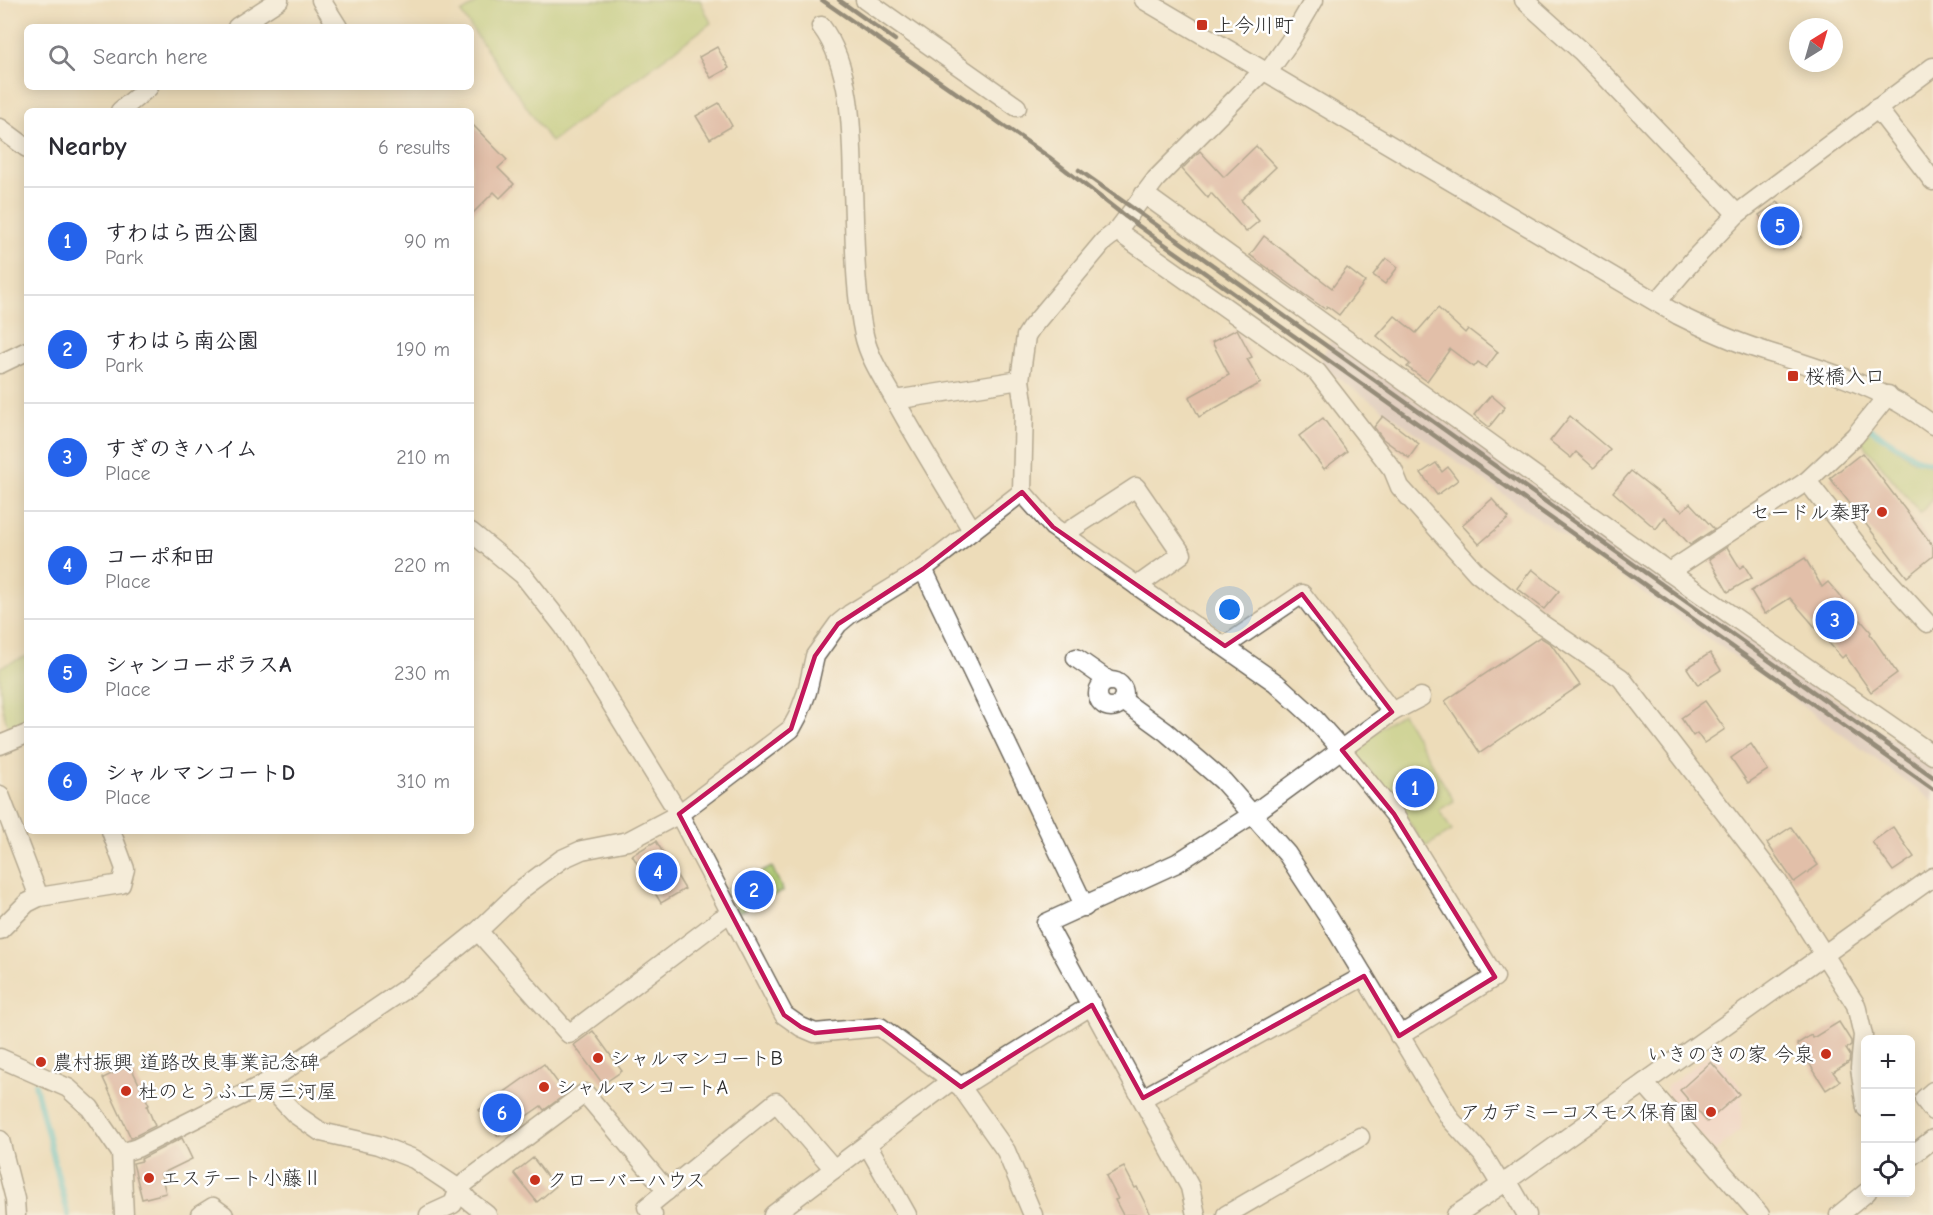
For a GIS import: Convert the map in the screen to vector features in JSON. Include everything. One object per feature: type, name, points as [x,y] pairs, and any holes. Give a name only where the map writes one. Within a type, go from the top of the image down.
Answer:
[{"type":"street","points":[[242,24],[279,0]]},
{"type":"street","points":[[321,0],[336,24]]},
{"type":"street","points":[[865,0],[1017,107]]},
{"type":"street","points":[[1144,0],[1656,302],[1708,330],[1838,375],[1888,395],[1933,425]]},
{"type":"street","points":[[1314,0],[1290,41],[1266,71],[1156,180],[1117,231],[1104,241],[1026,336],[1020,380],[1024,408],[1022,492],[1044,518],[1064,534],[1275,683],[1311,715],[1394,814],[1495,977],[1399,1036]]},
{"type":"street","points":[[1524,0],[1582,52],[1737,214]]},
{"type":"street","points":[[821,26],[830,38],[848,100],[852,141],[858,300],[864,337],[880,374],[972,530]]},
{"type":"street","points":[[1656,302],[1737,214],[1933,67]]},
{"type":"street","points":[[124,108],[145,90]]},
{"type":"street","points":[[1876,108],[1933,182]]},
{"type":"street","points":[[0,128],[24,146]]},
{"type":"street","points":[[1144,194],[1669,572],[1933,755]]},
{"type":"street","points":[[1117,231],[1317,372],[1393,470],[1400,487],[1477,573],[1540,623],[1621,678],[1778,882],[1856,1005],[1863,1035],[1860,1068],[1863,1089]]},
{"type":"street","points":[[0,364],[24,352]]},
{"type":"street","points":[[895,400],[1020,380]]},
{"type":"street","points":[[1669,572],[1807,481],[1855,436],[1888,395]]},
{"type":"street","points":[[1807,481],[1865,555],[1927,623]]},
{"type":"street","points":[[1064,534],[1136,487],[1182,554],[1137,586]]},
{"type":"street","points":[[121,1153],[137,1148],[266,1083],[411,985],[478,931],[523,888],[562,859],[582,850],[628,841],[678,814],[791,729],[807,692],[814,656],[838,624],[923,569],[1022,492]]},
{"type":"street","points":[[474,534],[523,575],[564,627],[678,814],[784,1015],[801,1027],[815,1032],[880,1027],[956,1083],[1006,1151],[1033,1215]]},
{"type":"street","points":[[923,569],[1084,907]]},
{"type":"street","points":[[1225,646],[1302,594],[1392,712]]},
{"type":"street","points":[[1076,658],[1109,681],[1115,681],[1122,686],[1124,694],[1122,700],[1185,747],[1223,781],[1287,854],[1451,1120],[1483,1155],[1527,1215]]},
{"type":"street","points":[[1196,1215],[1190,1187],[1046,923],[1177,863],[1253,814],[1392,712],[1420,697]]},
{"type":"street","points":[[0,745],[24,735]]},
{"type":"street","points":[[0,795],[39,897]]},
{"type":"street","points":[[0,930],[27,903],[39,897],[121,884],[125,869],[112,834]]},
{"type":"street","points":[[1456,1215],[1933,877]]},
{"type":"street","points":[[478,931],[569,1034],[721,919]]},
{"type":"street","points":[[1143,1098],[1364,976]]},
{"type":"street","points":[[773,1215],[867,1144],[956,1083],[1092,1005]]},
{"type":"street","points":[[0,1058],[68,1088],[90,1108],[121,1153],[124,1215]]},
{"type":"street","points":[[266,1083],[295,1114],[321,1132],[378,1145],[414,1159],[459,1190],[487,1215]]},
{"type":"street","points":[[1644,1083],[1760,1215]]},
{"type":"street","points":[[1933,1091],[1924,1099],[1933,1111]]},
{"type":"street","points":[[429,1215],[453,1204],[459,1190],[466,1182],[585,1093],[667,1191]]},
{"type":"street","points":[[653,1215],[647,1208],[776,1102],[834,1169]]},
{"type":"street","points":[[1226,1215],[1360,1137]]},
{"type":"street","points":[[1915,1154],[1933,1139]]},
{"type":"street","points":[[0,1140],[15,1199],[16,1215]]},
{"type":"street","points":[[867,1144],[907,1215]]},
{"type":"street","points":[[1839,1215],[1861,1197]]},
{"type":"street","points":[[200,1215],[213,1208],[224,1215]]},
{"type":"highlighted area","points":[[1022,492],[1053,527],[1225,646],[1302,594],[1392,712],[1342,750],[1394,814],[1495,977],[1399,1036],[1364,976],[1143,1098],[1092,1005],[961,1087],[880,1027],[815,1033],[801,1027],[784,1015],[679,814],[791,729],[815,656],[838,624],[923,569]]},
{"type":"shaded area","points":[[1331,340],[1933,768],[1933,801],[1741,661],[1318,364]]},
{"type":"shaded area","name":"アカデミーコスモス保育園","points":[[1713,1052],[1742,1089],[1741,1129],[1714,1152],[1666,1094],[1667,1086]]},
{"type":"green space","points":[[481,0],[700,0],[711,23],[551,142],[474,32],[474,24],[469,24],[461,13]]},
{"type":"green space","points":[[1869,430],[1915,461],[1933,465],[1931,488],[1933,499],[1920,513],[1861,441]]},
{"type":"green space","points":[[24,657],[24,726],[11,731],[3,709],[0,667]]},
{"type":"green space","points":[[1402,713],[1454,801],[1439,810],[1452,831],[1425,847],[1408,820],[1356,754],[1358,744]]},
{"type":"green space","points":[[772,867],[783,891],[738,913],[726,889]]},
{"type":"building","points":[[717,47],[729,68],[711,78],[699,57]]},
{"type":"building","points":[[719,103],[732,126],[710,139],[696,116]]},
{"type":"building","points":[[474,126],[507,160],[498,168],[514,184],[500,198],[494,192],[474,212]]},
{"type":"building","points":[[1256,146],[1276,167],[1241,200],[1259,221],[1246,232],[1211,193],[1208,198],[1182,169],[1200,151],[1224,177]]},
{"type":"building","points":[[1778,202],[1802,237],[1783,250],[1759,215]]},
{"type":"building","points":[[1264,236],[1332,288],[1347,268],[1365,282],[1339,315],[1327,306],[1325,309],[1250,255]]},
{"type":"building","points":[[1386,258],[1398,267],[1385,284],[1373,275]]},
{"type":"building","points":[[1438,308],[1465,333],[1468,329],[1498,352],[1486,368],[1478,362],[1474,367],[1450,349],[1427,381],[1407,367],[1410,364],[1377,336],[1395,316],[1416,333]]},
{"type":"building","points":[[1237,329],[1252,357],[1247,359],[1261,383],[1199,417],[1189,397],[1229,375],[1212,342]]},
{"type":"building","points":[[1491,395],[1505,407],[1489,427],[1474,415]]},
{"type":"building","points":[[1383,416],[1419,444],[1409,458],[1383,439],[1374,427]]},
{"type":"building","points":[[1570,416],[1610,450],[1594,468],[1576,452],[1571,458],[1550,441]]},
{"type":"building","points":[[1323,418],[1347,451],[1324,469],[1299,436]]},
{"type":"building","name":"セードル秦野","points":[[1862,453],[1933,546],[1933,556],[1907,577],[1830,478]]},
{"type":"building","points":[[1436,463],[1442,472],[1448,467],[1458,480],[1437,495],[1421,473]]},
{"type":"building","points":[[1631,471],[1682,511],[1690,503],[1714,529],[1690,545],[1665,517],[1656,529],[1613,492]]},
{"type":"building","points":[[1492,499],[1509,518],[1479,544],[1462,525]]},
{"type":"building","points":[[1727,547],[1740,568],[1744,565],[1752,578],[1728,592],[1709,559]]},
{"type":"building","points":[[1805,558],[1822,587],[1828,582],[1871,632],[1870,634],[1897,673],[1871,692],[1845,655],[1842,658],[1790,598],[1765,614],[1751,591]]},
{"type":"building","points":[[1532,569],[1559,591],[1544,609],[1517,588]]},
{"type":"building","points":[[1540,637],[1551,644],[1580,685],[1480,753],[1445,701]]},
{"type":"building","points":[[1710,653],[1721,670],[1698,685],[1687,668]]},
{"type":"building","points":[[1705,701],[1725,729],[1704,743],[1697,733],[1693,736],[1681,718]]},
{"type":"building","points":[[1751,744],[1768,770],[1748,783],[1731,758]]},
{"type":"building","points":[[1791,827],[1818,865],[1794,882],[1767,843]]},
{"type":"building","points":[[1893,827],[1914,857],[1893,871],[1872,842]]},
{"type":"building","points":[[656,841],[685,889],[661,903],[632,855]]},
{"type":"building","name":"いきのきの家 今泉","points":[[1839,1022],[1851,1041],[1851,1045],[1846,1049],[1850,1055],[1849,1062],[1833,1072],[1840,1081],[1826,1090],[1797,1044],[1811,1035],[1813,1038]]},
{"type":"building","name":"シャルマンコートB","points":[[593,1031],[622,1071],[603,1084],[574,1045]]},
{"type":"building","points":[[1711,1062],[1739,1094],[1707,1122],[1680,1090]]},
{"type":"building","points":[[544,1064],[566,1094],[544,1110],[541,1106],[498,1136],[479,1110]]},
{"type":"building","name":"杜のとうふ工房三河屋","points":[[130,1065],[149,1105],[147,1106],[155,1126],[131,1138],[103,1078]]},
{"type":"building","points":[[182,1138],[192,1159],[161,1174],[166,1193],[142,1199],[133,1163],[142,1161],[141,1159]]},
{"type":"building","name":"クローバーハウス","points":[[533,1158],[555,1187],[537,1202],[514,1173]]},
{"type":"building","points":[[1124,1167],[1151,1215],[1123,1215],[1115,1200],[1118,1199],[1106,1176]]},
{"type":"waterway","points":[[1871,429],[1919,460],[1933,462]]},
{"type":"waterway","points":[[35,1084],[68,1215]]},
{"type":"railway","points":[[822,0],[1049,157],[1126,217],[1933,789]]},
{"type":"railway","points":[[839,0],[895,40]]},
{"type":"railway","points":[[1079,170],[1933,777]]},
{"type":"place","name":"上今川町","points":[[1202,25]]},
{"type":"place","name":"シャンコーポラスA","points":[[1780,226]]},
{"type":"place","name":"桜橋入口","points":[[1793,376]]},
{"type":"place","name":"セードル秦野","points":[[1882,512]]},
{"type":"place","name":"すぎのきハイム","points":[[1835,620]]},
{"type":"place","name":"すわはら西公園","points":[[1415,788]]},
{"type":"place","name":"コーポ和田","points":[[658,872]]},
{"type":"place","name":"すわはら南公園","points":[[754,890]]},
{"type":"place","name":"いきのきの家 今泉","points":[[1826,1054]]},
{"type":"place","name":"シャルマンコートB","points":[[598,1058]]},
{"type":"place","name":"農村振興 道路改良事業記念碑","points":[[41,1062]]},
{"type":"place","name":"シャルマンコートA","points":[[544,1087]]},
{"type":"place","name":"杜のとうふ工房三河屋","points":[[126,1091]]},
{"type":"place","name":"アカデミーコスモス保育園","points":[[1711,1112]]},
{"type":"place","name":"シャルマンコートD","points":[[502,1113]]},
{"type":"place","name":"エステート小藤Ⅱ","points":[[149,1178]]},
{"type":"place","name":"クローバーハウス","points":[[535,1180]]}]
